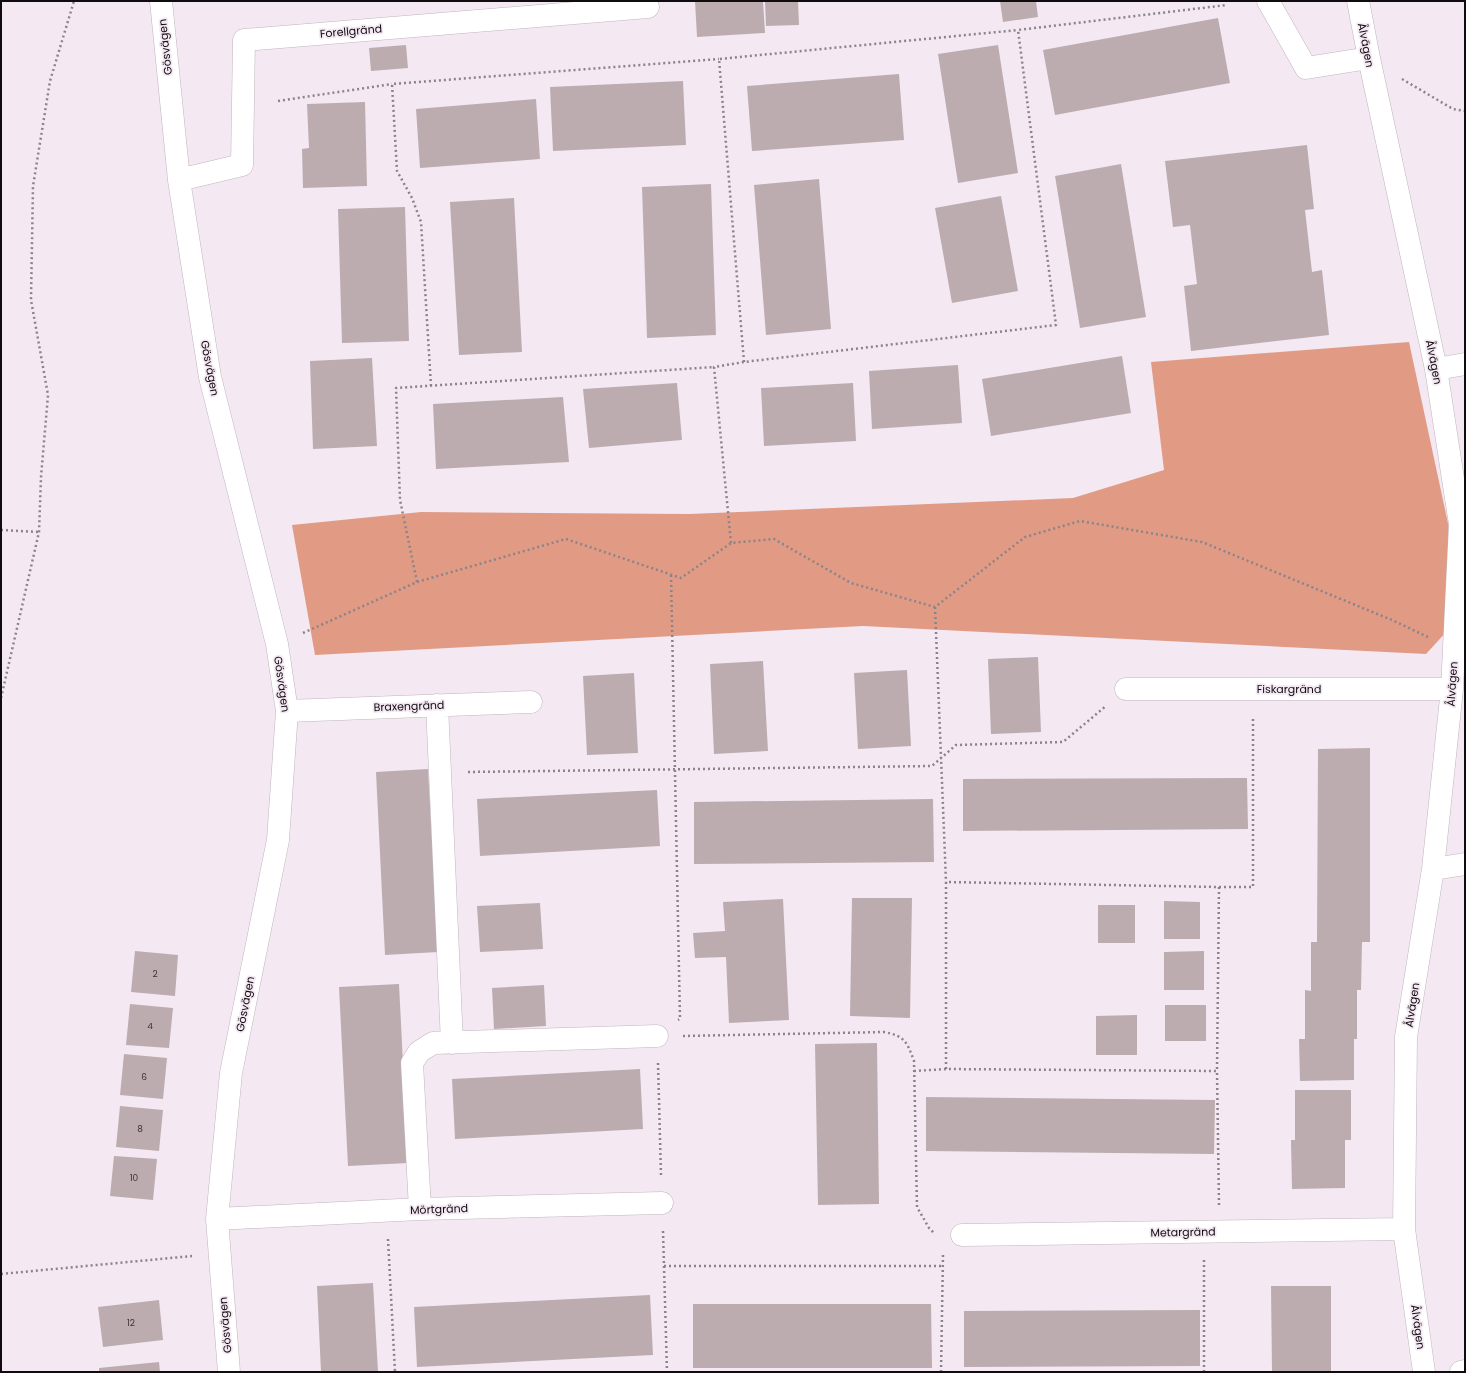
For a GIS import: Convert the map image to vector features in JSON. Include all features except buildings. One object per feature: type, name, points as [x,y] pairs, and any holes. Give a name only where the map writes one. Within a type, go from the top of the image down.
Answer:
[{"type":"street","name":"Gösvägen","points":[[161,1],[179,180],[210,376],[277,644],[287,711],[278,840],[231,1072],[217,1219],[229,1372]]},
{"type":"street","points":[[1268,1],[1306,68],[1368,58]]},
{"type":"street","name":"Ålvägen","points":[[1358,1],[1368,58],[1436,368],[1460,524],[1452,689],[1433,868],[1406,1037],[1404,1229],[1424,1372]]},
{"type":"street","name":"Forellgränd","points":[[179,180],[242,165],[244,40],[648,7]]},
{"type":"street","points":[[1436,368],[1465,364]]},
{"type":"street","name":"Fiskargränd","points":[[1126,689],[1452,689]]},
{"type":"street","name":"Braxengränd","points":[[287,711],[531,702]]},
{"type":"street","points":[[437,705],[452,1043]]},
{"type":"street","points":[[1433,868],[1465,864]]},
{"type":"street","points":[[420,1209],[412,1063],[419,1052],[433,1043],[657,1036]]},
{"type":"street","name":"Mörtgränd","points":[[217,1219],[420,1209],[662,1203]]},
{"type":"street","name":"Metargränd","points":[[953,1239],[1212,1231],[1404,1229]]},
{"type":"street","points":[[1461,1372],[1465,1371]]},
{"type":"path","points":[[1,698],[39,532],[41,477],[48,395],[31,300],[34,186],[50,82],[74,1]]},
{"type":"path","points":[[278,101],[392,84],[718,59],[1018,30],[1227,5]]},
{"type":"path","points":[[417,582],[400,500],[396,388],[714,367],[744,362],[1056,325],[1018,30]]},
{"type":"path","points":[[1368,58],[1453,109],[1465,111]]},
{"type":"path","points":[[718,59],[744,362]]},
{"type":"path","points":[[392,84],[397,172],[412,198],[421,222],[430,386]]},
{"type":"path","points":[[714,367],[730,543]]},
{"type":"path","points":[[935,607],[1025,537],[1080,521],[1202,542],[1392,620],[1454,650]]},
{"type":"path","points":[[1,530],[39,532]]},
{"type":"path","points":[[277,644],[417,582],[566,539],[682,578],[730,543],[774,539],[851,583],[935,607]]},
{"type":"path","points":[[657,1036],[680,1019],[671,575]]},
{"type":"path","points":[[935,607],[946,882],[946,1069]]},
{"type":"path","points":[[440,772],[932,766],[956,745],[1063,742],[1126,689]]},
{"type":"path","points":[[946,882],[1253,887],[1253,689]]},
{"type":"path","points":[[1204,1372],[1212,1231],[1218,1071],[1219,887]]},
{"type":"path","points":[[657,1036],[884,1032],[896,1035],[908,1044],[914,1061],[917,1207],[929,1228],[953,1239],[943,1266],[941,1372]]},
{"type":"path","points":[[914,1071],[946,1069],[1218,1071]]},
{"type":"path","points":[[386,1211],[395,1372]]},
{"type":"path","points":[[1,1274],[219,1253]]},
{"type":"path","points":[[664,1266],[943,1266]]},
{"type":"shaded area","points":[[1409,342],[1449,528],[1448,630],[1426,654],[863,626],[315,655],[292,525],[421,512],[689,514],[1073,498],[1164,470],[1151,362]]}]
